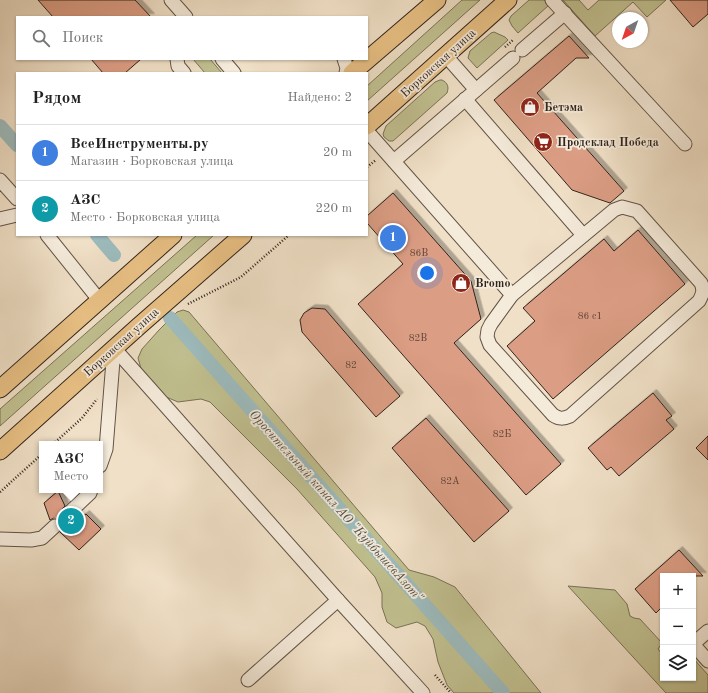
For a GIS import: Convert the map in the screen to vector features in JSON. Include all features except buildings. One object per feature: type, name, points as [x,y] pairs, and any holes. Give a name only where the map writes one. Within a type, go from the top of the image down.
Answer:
[{"type":"main road","points":[[368,58],[437,0]]},
{"type":"main road","name":"Борковская улица","points":[[368,125],[508,0]]},
{"type":"main road","points":[[353,72],[366,60]]},
{"type":"main road","points":[[0,390],[172,236]]},
{"type":"main road","name":"Борковская улица","points":[[0,451],[237,237]]},
{"type":"lane","points":[[171,0],[185,16]]},
{"type":"lane","points":[[552,0],[685,144]]},
{"type":"lane","points":[[394,161],[565,13]]},
{"type":"lane","points":[[446,56],[476,90]]},
{"type":"lane","points":[[177,60],[178,66],[183,72]]},
{"type":"lane","points":[[223,60],[233,72]]},
{"type":"lane","points":[[344,60],[347,68],[346,72]]},
{"type":"lane","points":[[465,100],[583,235]]},
{"type":"lane","points":[[368,132],[512,295]]},
{"type":"lane","points":[[0,180],[16,198]]},
{"type":"lane","points":[[622,207],[637,211],[701,283],[704,289],[699,301],[570,416],[558,418],[553,415],[490,345],[487,338],[488,330],[512,295],[583,235],[614,210],[622,207]]},
{"type":"lane","points":[[0,219],[16,215]]},
{"type":"lane","points":[[48,236],[100,301]]},
{"type":"lane","points":[[103,458],[106,449],[114,348]]},
{"type":"lane","points":[[114,348],[338,600],[423,693]]},
{"type":"lane","points":[[70,512],[90,493]]},
{"type":"lane","points":[[0,539],[31,540],[42,538],[55,526]]},
{"type":"lane","points":[[248,680],[338,600]]},
{"type":"lane","points":[[708,631],[693,644],[708,661]]},
{"type":"path","points":[[182,307],[241,276],[288,236]]},
{"type":"path","points":[[56,441],[82,418],[112,380]]},
{"type":"path","points":[[0,492],[39,457]]},
{"type":"path","points":[[435,675],[451,693]]},
{"type":"shaded area","points":[[462,0],[480,0],[368,100],[368,85]]},
{"type":"shaded area","points":[[529,0],[544,0],[549,5],[518,33],[509,20],[511,16]]},
{"type":"shaded area","points":[[563,0],[579,0],[588,10],[599,0],[666,0],[648,16],[648,12],[642,12],[633,2],[622,12],[612,12],[612,21],[595,36]]},
{"type":"shaded area","points":[[494,32],[508,40],[477,68],[468,58],[470,51]]},
{"type":"shaded area","points":[[194,60],[211,60],[221,72],[204,72]]},
{"type":"shaded area","points":[[440,80],[447,84],[447,93],[393,141],[389,141],[384,137],[383,134],[386,126],[435,82]]},
{"type":"shaded area","points":[[196,236],[213,236],[0,426],[0,409]]},
{"type":"shaded area","points":[[183,310],[189,312],[409,570],[434,577],[455,587],[541,693],[454,693],[447,685],[438,662],[433,639],[425,626],[417,622],[396,628],[387,622],[382,607],[382,593],[375,577],[297,489],[210,402],[201,399],[178,402],[164,396],[142,372],[138,358],[142,349],[159,330],[177,312]]},
{"type":"shaded area","points":[[568,586],[615,590],[627,604],[630,616],[640,619],[660,641],[660,646],[658,649],[660,651],[660,681],[696,681],[696,661],[708,675],[708,693],[666,693]]},
{"type":"waterway","name":"Оросительный канал АО \"КуйбышевАзот\"","points":[[0,126],[16,144]]},
{"type":"waterway","name":"Оросительный канал АО \"КуйбышевАзот\"","points":[[98,236],[114,255]]},
{"type":"waterway","name":"Оросительный канал АО \"КуйбышевАзот\"","points":[[170,318],[503,693]]},
{"type":"tunnel","points":[[55,526],[70,512]]},
{"type":"place","name":"Бетэма","points":[[530,107]]},
{"type":"place","name":"Продсклад Победа","points":[[543,142]]},
{"type":"place","name":"ВсеИнструменты.ру","points":[[393,238]]},
{"type":"place","name":"Bromo","points":[[461,283]]},
{"type":"place","name":"АЗС","points":[[71,521]]}]
